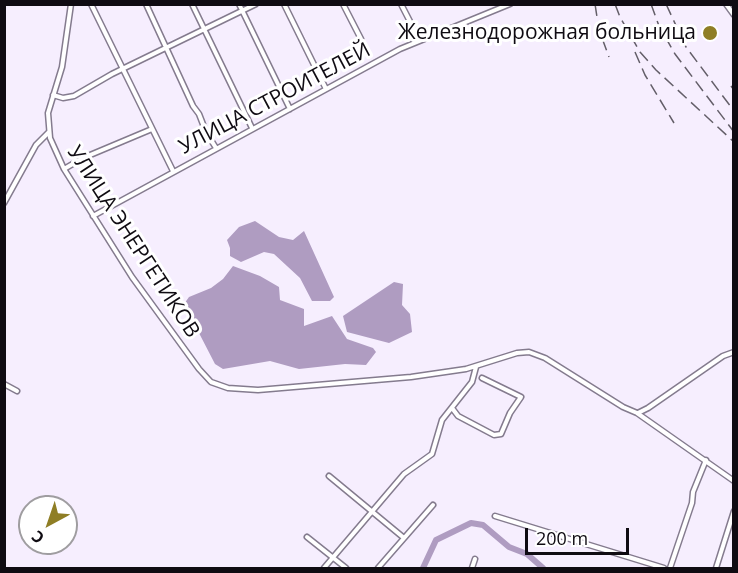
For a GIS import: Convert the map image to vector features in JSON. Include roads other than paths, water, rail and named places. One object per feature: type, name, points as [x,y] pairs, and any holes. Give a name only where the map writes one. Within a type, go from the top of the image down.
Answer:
[{"type":"street","name":"УЛИЦА ЭНЕРГЕТИКОВ","points":[[71,4],[62,67],[48,113],[49,132],[64,169],[132,277],[211,382],[228,388],[264,389],[445,374],[476,367]]},
{"type":"street","points":[[91,4],[173,171]]},
{"type":"street","points":[[146,4],[193,106],[216,148]]},
{"type":"street","points":[[192,4],[252,128]]},
{"type":"street","points":[[239,4],[290,109]]},
{"type":"street","points":[[53,95],[63,98],[74,96],[166,47],[256,4]]},
{"type":"street","points":[[284,4],[326,89]]},
{"type":"street","points":[[343,4],[361,39]]},
{"type":"street","points":[[401,4],[419,39]]},
{"type":"street","name":"УЛИЦА СТРОИТЕЛЕЙ","points":[[93,216],[419,39],[510,4]]},
{"type":"street","points":[[726,4],[734,15]]},
{"type":"street","points":[[64,169],[83,158],[152,129]]},
{"type":"street","points":[[4,203],[36,145],[49,132]]},
{"type":"street","points":[[324,568],[404,474],[432,454],[440,425],[472,382],[476,367],[522,352],[535,353],[622,407],[637,413],[734,481]]},
{"type":"street","points":[[637,413],[644,411],[723,356],[734,352]]},
{"type":"street","points":[[452,408],[458,416],[495,435],[501,434],[510,413],[521,397],[482,378]]},
{"type":"street","points":[[4,384],[17,391]]},
{"type":"street","points":[[670,568],[692,503],[693,492],[706,460]]},
{"type":"street","points":[[329,476],[404,538]]},
{"type":"street","points":[[378,568],[433,505]]},
{"type":"street","points":[[716,568],[734,511]]},
{"type":"street","points":[[495,516],[664,568]]},
{"type":"street","points":[[307,537],[346,568]]},
{"type":"street","points":[[472,568],[474,560]]},
{"type":"waterway","points":[[423,568],[436,540],[471,523],[483,525],[509,547],[527,554],[543,568]]},
{"type":"railway","points":[[595,4],[599,30],[609,57]]},
{"type":"railway","points":[[615,4],[640,52],[656,70],[734,142]]},
{"type":"railway","points":[[651,4],[659,26],[675,54],[734,132]]},
{"type":"railway","points":[[666,4],[686,47],[734,111]]},
{"type":"railway","points":[[635,52],[645,75],[674,123]]},
{"type":"railway","points":[[731,86],[734,90]]},
{"type":"place","name":"Железнодорожная больница","points":[[710,33]]}]
